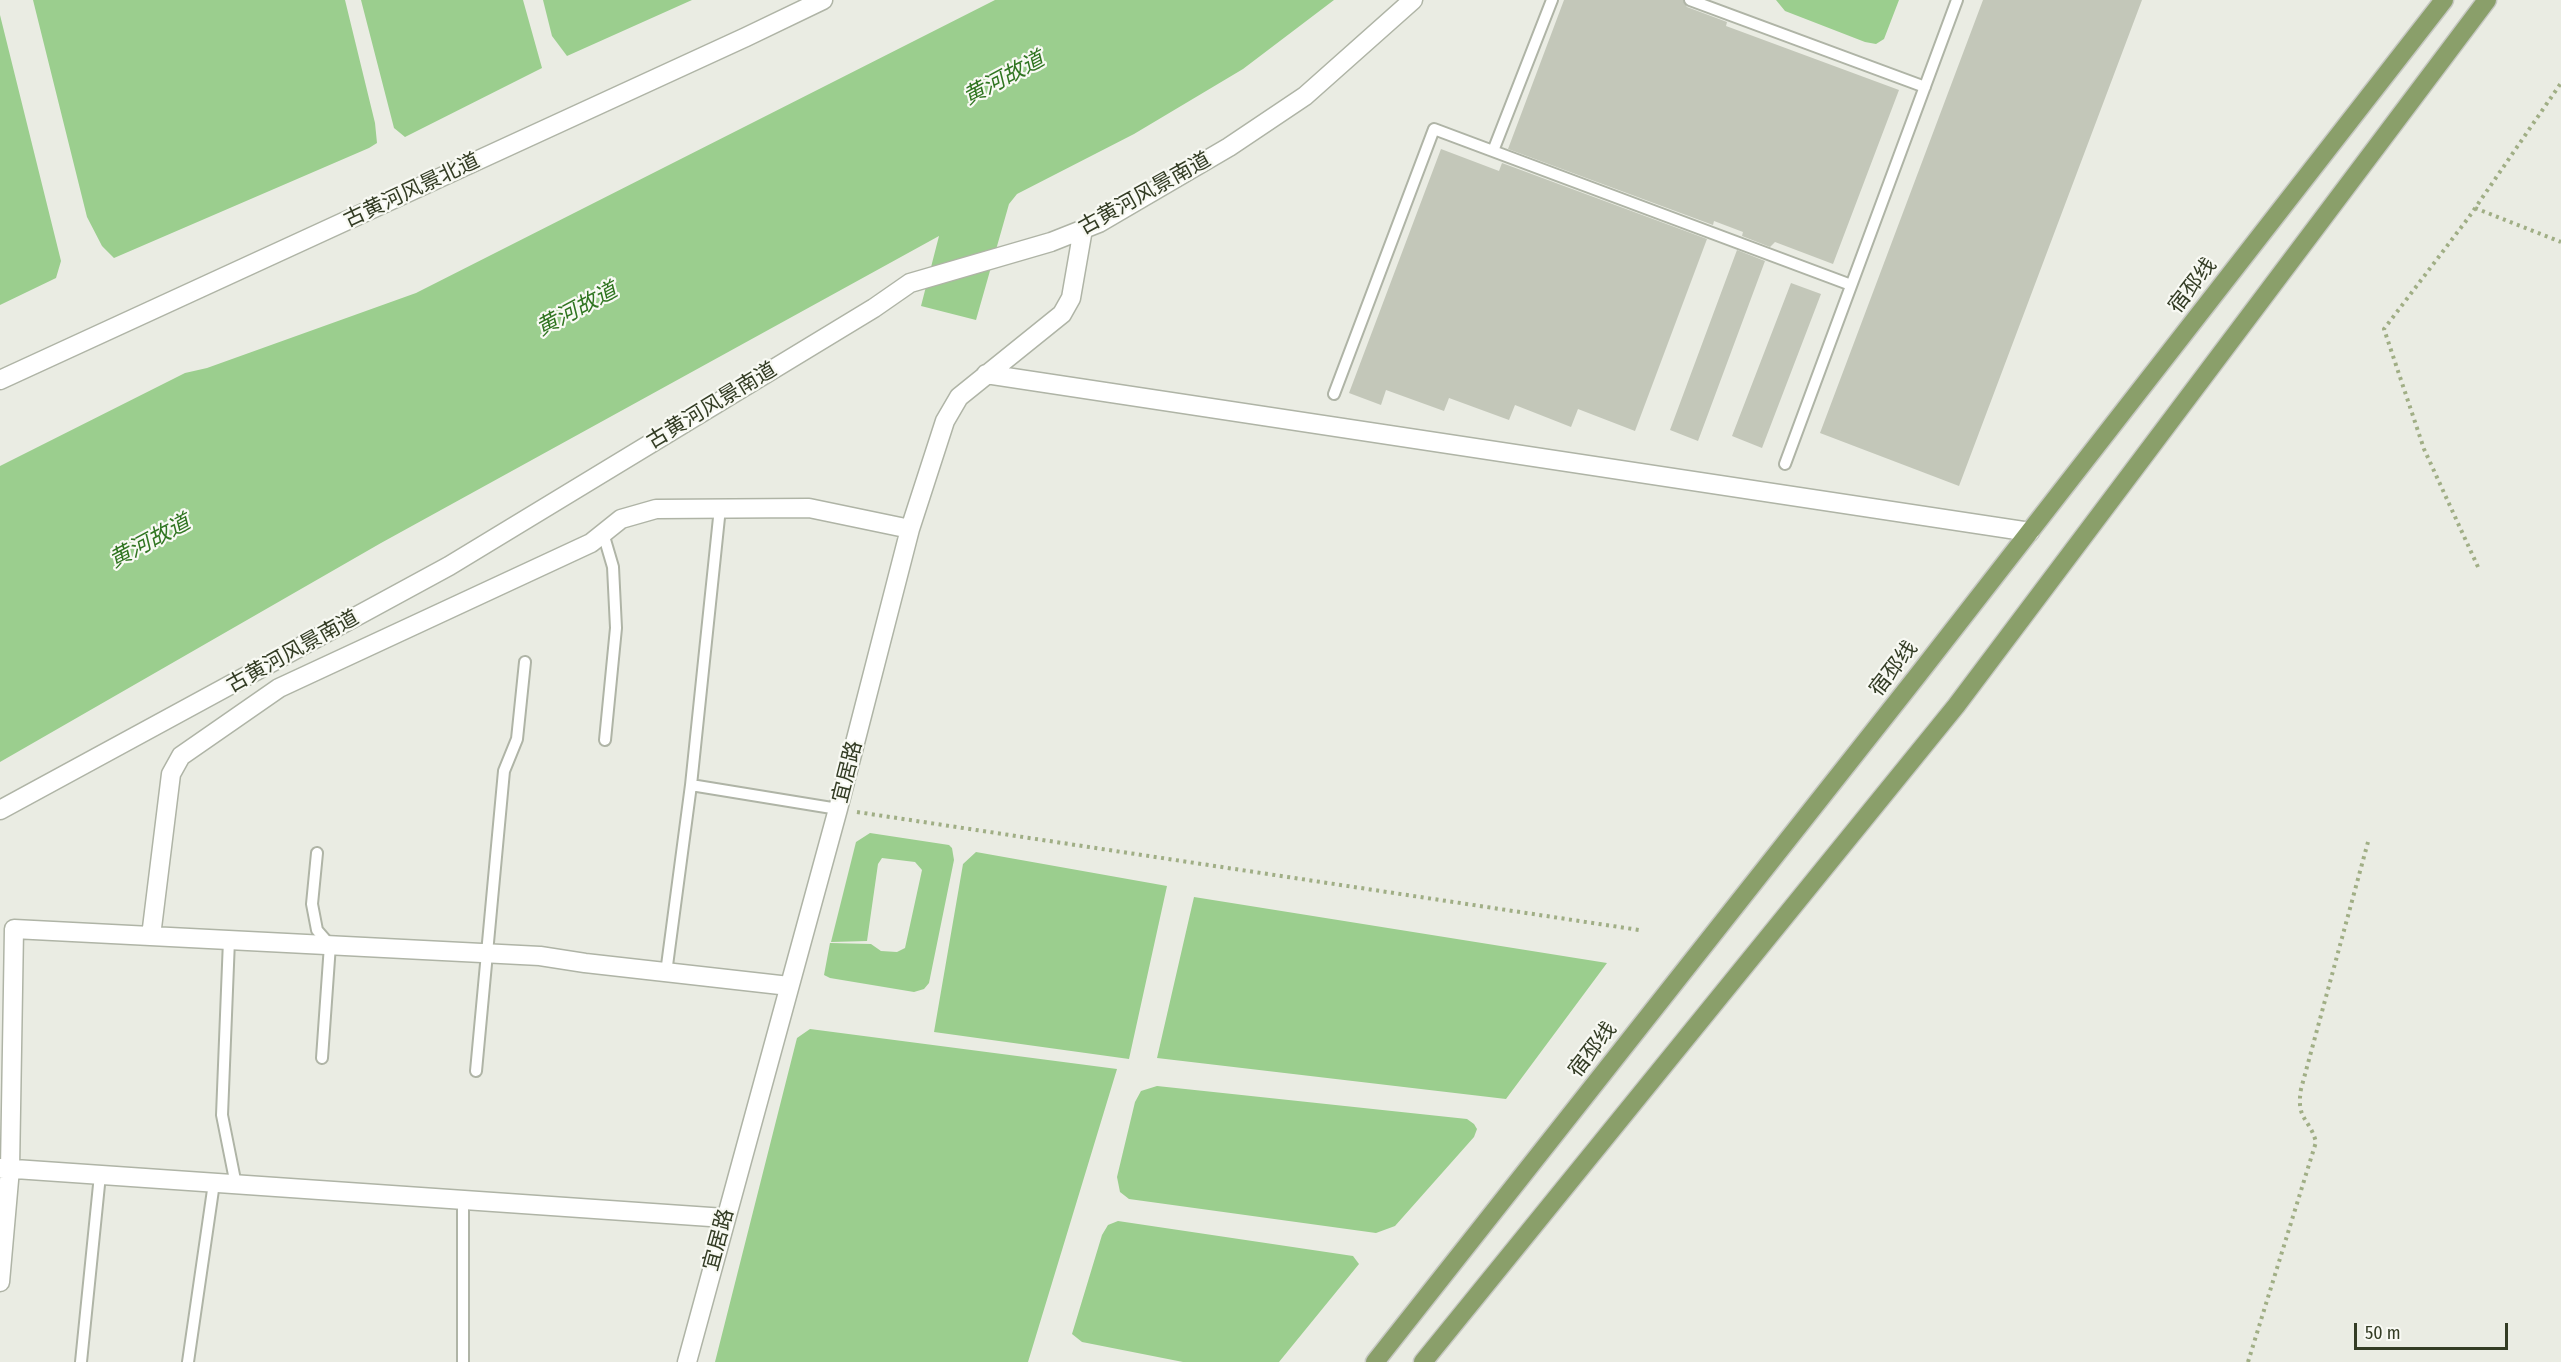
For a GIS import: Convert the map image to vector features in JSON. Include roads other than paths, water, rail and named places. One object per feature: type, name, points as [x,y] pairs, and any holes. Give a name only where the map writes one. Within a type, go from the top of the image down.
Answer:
[{"type":"main road","name":"宿邳线","points":[[1376,1362],[2030,532],[2444,0]]},
{"type":"main road","points":[[1423,1362],[1956,706],[2487,0]]},
{"type":"street","name":"古黄河风景北道","points":[[0,380],[823,0]]},
{"type":"street","name":"古黄河风景南道","points":[[0,810],[449,566],[873,308],[910,283],[1051,243],[1099,223],[1229,147],[1305,96],[1413,0]]},
{"type":"street","name":"宜居路","points":[[687,1362],[838,809],[910,529],[945,421],[959,397],[1062,314],[1071,298],[1083,229]]},
{"type":"street","points":[[986,374],[2030,532]]},
{"type":"street","points":[[151,936],[171,774],[181,756],[279,688],[591,543],[621,519],[656,509],[808,508],[910,529]]},
{"type":"street","points":[[0,1282],[14,929],[540,956],[666,973],[789,986]]},
{"type":"street","points":[[5,1169],[725,1218]]},
{"type":"lane","points":[[1493,151],[1552,0]]},
{"type":"lane","points":[[1690,0],[1925,87]]},
{"type":"lane","points":[[1785,464],[1957,0]]},
{"type":"lane","points":[[1334,394],[1434,129],[1851,285]]},
{"type":"lane","points":[[666,973],[691,785],[720,508]]},
{"type":"lane","points":[[603,533],[613,567],[616,628],[605,741]]},
{"type":"lane","points":[[476,1071],[504,771],[517,739],[525,662]]},
{"type":"lane","points":[[691,785],[838,809]]},
{"type":"lane","points":[[317,853],[312,904],[317,930],[330,945],[322,1058]]},
{"type":"lane","points":[[229,940],[222,1115],[236,1185]]},
{"type":"lane","points":[[81,1362],[100,1175]]},
{"type":"lane","points":[[188,1362],[214,1183]]},
{"type":"lane","points":[[463,1200],[463,1362]]},
{"type":"water","points":[[33,0],[345,0],[375,123],[377,143],[114,258],[102,246],[87,217]]},
{"type":"water","points":[[361,0],[523,0],[542,68],[405,137],[394,128]]},
{"type":"water","points":[[543,0],[692,0],[567,56],[552,36]]},
{"type":"water","name":"黄河故道","points":[[995,0],[1334,0],[1243,69],[1134,134],[1017,194],[1009,204],[976,320],[921,306],[939,236],[381,543],[0,762],[0,466],[185,373],[207,368],[416,293]]},
{"type":"water","points":[[1776,0],[1899,0],[1884,39],[1876,44],[1865,42],[1785,11]]},
{"type":"water","points":[[0,15],[61,261],[56,278],[0,305]]},
{"type":"water","points":[[870,833],[949,845],[952,848],[954,860],[929,983],[924,989],[914,992],[830,978],[824,975],[830,943],[871,944],[881,951],[897,952],[905,948],[922,870],[915,862],[882,858],[878,864],[867,941],[831,942],[856,842]]},
{"type":"water","points":[[976,852],[1167,886],[1129,1059],[934,1032],[963,864]]},
{"type":"water","points":[[1194,897],[1607,963],[1506,1099],[1157,1058]]},
{"type":"water","points":[[810,1029],[1117,1069],[1028,1362],[715,1362],[797,1038]]},
{"type":"water","points":[[1157,1086],[1467,1119],[1477,1129],[1474,1137],[1395,1226],[1376,1233],[1129,1199],[1120,1192],[1117,1177],[1135,1102],[1141,1091]]},
{"type":"water","points":[[1118,1221],[1353,1256],[1359,1264],[1279,1362],[1183,1362],[1082,1342],[1072,1334],[1102,1235],[1108,1225]]}]
